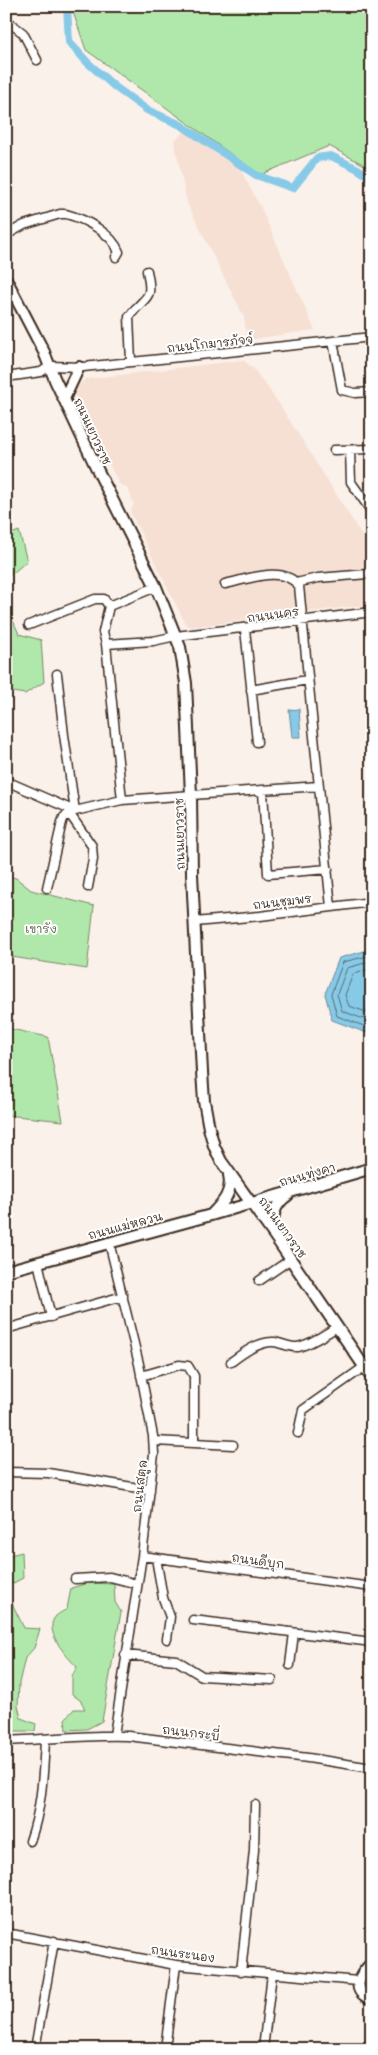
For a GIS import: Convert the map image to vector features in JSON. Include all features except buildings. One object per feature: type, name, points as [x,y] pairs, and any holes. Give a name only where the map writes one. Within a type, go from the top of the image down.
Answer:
[{"type":"main road","name":"ถนนเยาวราช","points":[[6,279],[156,586],[176,636],[185,671],[191,795],[194,922],[204,1100],[214,1146],[228,1172],[291,1259],[372,1378]]},
{"type":"main road","points":[[64,399],[79,367]]},
{"type":"main road","name":"ถนนทุ่งคา","points":[[250,1204],[372,1168]]},
{"type":"main road","points":[[211,1215],[222,1204],[228,1192],[230,1178],[228,1172]]},
{"type":"main road","points":[[274,1235],[271,1220],[273,1214],[284,1198],[294,1191]]},
{"type":"main road","name":"ถนนแม่หลวน","points":[[6,1271],[250,1204]]},
{"type":"main road","points":[[372,1963],[360,1974],[358,1980],[364,1996],[372,1998]]},
{"type":"main road","points":[[371,2049],[372,2043]]},
{"type":"street","points":[[6,20],[23,32],[37,60]]},
{"type":"street","points":[[6,235],[24,225],[60,214],[66,214],[100,230],[116,245],[119,252],[116,257]]},
{"type":"street","points":[[131,362],[129,317],[149,295],[150,287],[146,271]]},
{"type":"street","name":"ถนนโกมารภัจจ์","points":[[50,366],[79,367],[372,337]]},
{"type":"street","points":[[333,341],[342,390],[354,393],[372,392]]},
{"type":"street","points":[[6,377],[41,372],[50,366]]},
{"type":"street","points":[[334,450],[372,449]]},
{"type":"street","points":[[350,450],[351,482],[372,512]]},
{"type":"street","points":[[362,497],[372,497]]},
{"type":"street","points":[[296,583],[318,578],[368,574]]},
{"type":"street","points":[[225,584],[275,575],[290,578],[296,583],[300,595],[331,907]]},
{"type":"street","points":[[109,606],[156,586]]},
{"type":"street","points":[[29,625],[95,600],[104,599],[109,606],[103,632],[106,644],[122,800]]},
{"type":"street","name":"ถนนนคร","points":[[106,644],[153,641],[176,636],[372,612]]},
{"type":"street","points":[[245,629],[257,742]]},
{"type":"street","points":[[58,674],[72,812],[92,846],[93,859],[88,887]]},
{"type":"street","points":[[251,690],[307,680]]},
{"type":"street","points":[[6,781],[72,812]]},
{"type":"street","points":[[47,888],[62,822],[72,812],[122,800],[319,786]]},
{"type":"street","points":[[263,791],[268,874],[328,869]]},
{"type":"street","name":"ถนนชุมพร","points":[[194,922],[372,902]]},
{"type":"street","name":"ถนนสตูล","points":[[109,1242],[123,1296],[154,1441],[142,1556],[114,1735]]},
{"type":"street","points":[[259,1281],[291,1259]]},
{"type":"street","points":[[38,1262],[51,1317]]},
{"type":"street","points":[[6,1330],[123,1296]]},
{"type":"street","points":[[232,1362],[244,1353],[266,1343],[296,1347],[337,1327]]},
{"type":"street","points":[[141,1376],[179,1365],[188,1366],[194,1376],[194,1443]]},
{"type":"street","points":[[298,1433],[303,1410],[364,1367]]},
{"type":"street","points":[[154,1441],[233,1445]]},
{"type":"street","points":[[6,1472],[48,1473],[150,1490]]},
{"type":"street","name":"ถนนดีบุก","points":[[142,1556],[372,1587]]},
{"type":"street","points":[[156,1558],[163,1598],[170,1617],[167,1639]]},
{"type":"street","points":[[75,1579],[110,1577],[137,1584]]},
{"type":"street","points":[[193,1620],[372,1642]]},
{"type":"street","points":[[290,1664],[294,1633]]},
{"type":"street","points":[[125,1655],[176,1660],[202,1676],[272,1680]]},
{"type":"street","name":"ถนนกระบี่","points":[[6,1741],[114,1735],[289,1755],[372,1768]]},
{"type":"street","points":[[30,1841],[36,1823],[43,1781],[44,1740]]},
{"type":"street","points":[[242,1972],[254,1850],[255,1805]]},
{"type":"street","name":"ถนนระนอง","points":[[6,1933],[176,1965],[242,1972],[358,1980]]},
{"type":"street","points":[[35,2049],[54,1941]]},
{"type":"street","points":[[165,2049],[176,1965]]},
{"type":"street","points":[[263,2049],[272,1974]]},
{"type":"shaded area","points":[[186,130],[238,165],[261,208],[315,330],[247,340],[244,317],[187,203],[174,141]]},
{"type":"shaded area","points":[[243,360],[255,370],[280,405],[372,551],[372,604],[192,627],[186,625],[130,512],[134,504],[128,489],[119,484],[73,391],[85,379]]},
{"type":"green space","points":[[71,6],[372,6],[372,169],[329,146],[260,175],[86,50]]},
{"type":"green space","points":[[19,531],[27,561],[6,579],[6,536]]},
{"type":"green space","points":[[6,605],[19,634],[41,640],[44,682],[25,694],[6,691]]},
{"type":"green space","name":"เขารัง","points":[[6,876],[16,878],[31,890],[94,906],[87,969],[6,956]]},
{"type":"green space","points":[[6,988],[11,1029],[48,1037],[63,1121],[6,1115]]},
{"type":"green space","points":[[22,1552],[23,1578],[6,1587],[6,1556]]},
{"type":"green space","points":[[88,1583],[114,1584],[115,1602],[121,1612],[102,1721],[87,1729],[66,1730],[65,1719],[74,1709],[85,1709],[81,1701],[72,1694],[72,1676],[77,1667],[54,1636],[52,1622],[57,1615],[67,1609],[71,1588]]},
{"type":"green space","points":[[6,1591],[24,1628],[40,1629],[34,1648],[25,1658],[19,1683],[18,1706],[21,1718],[36,1724],[35,1731],[6,1731]]},
{"type":"water","points":[[299,709],[301,737],[292,737],[289,710]]},
{"type":"water","points":[[368,950],[372,951],[372,1035],[332,1020],[325,994],[339,958]]},
{"type":"waterway","points":[[67,6],[69,42],[87,62],[115,87],[147,110],[181,125],[256,175],[293,188],[317,158],[331,156],[358,169],[372,179]]}]
